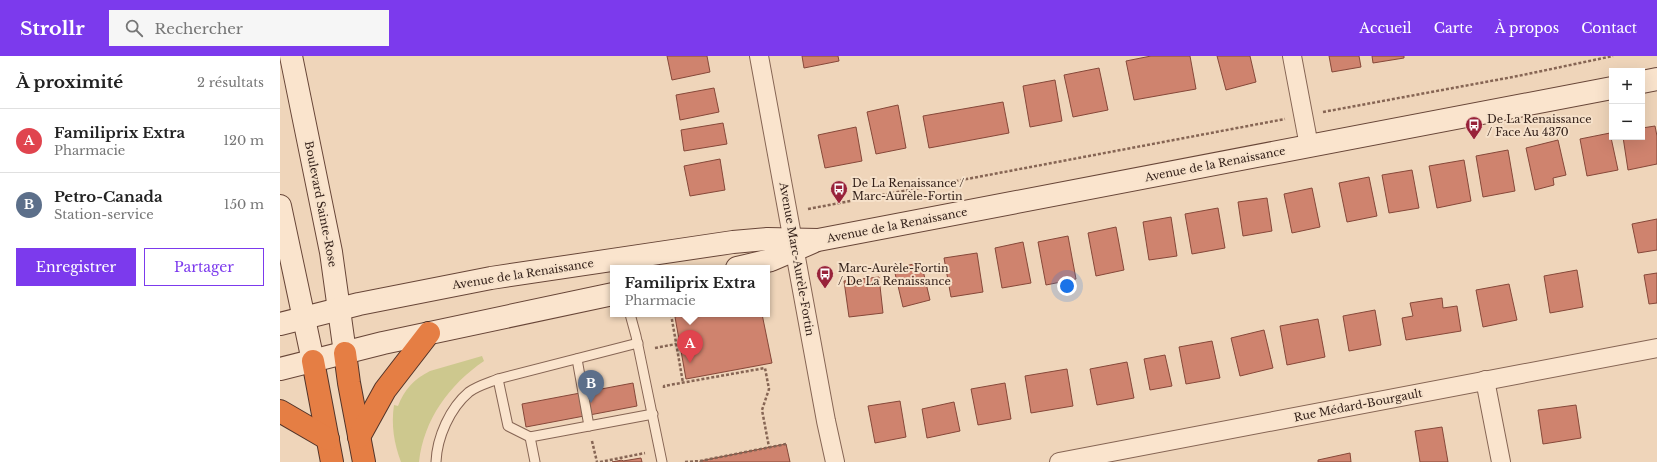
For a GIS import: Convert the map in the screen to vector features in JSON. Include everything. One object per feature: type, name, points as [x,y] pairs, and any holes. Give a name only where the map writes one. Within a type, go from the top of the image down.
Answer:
[{"type":"highway","points":[[359,437],[385,390],[430,333]]},
{"type":"highway","points":[[329,357],[359,437],[364,462]]},
{"type":"highway","points":[[329,357],[328,439],[332,462]]},
{"type":"highway","points":[[280,411],[328,439]]},
{"type":"street","name":"Boulevard Sainte-Rose","points":[[291,56],[326,224],[332,311],[329,357]]},
{"type":"street","name":"Avenue Marc-Aurèle-Fortin","points":[[759,56],[795,244],[826,421],[835,462]]},
{"type":"street","points":[[1292,56],[1309,146]]},
{"type":"street","points":[[1645,81],[1657,79]]},
{"type":"street","name":"Avenue de la Renaissance","points":[[332,311],[474,281],[552,268],[733,242],[767,239],[795,244],[818,240],[1609,89]]},
{"type":"street","points":[[280,206],[304,318],[329,357]]},
{"type":"street","name":"Avenue de la Renaissance","points":[[750,265],[771,260],[795,244]]},
{"type":"street","points":[[280,369],[430,333],[610,295]]},
{"type":"street","points":[[280,324],[332,311]]},
{"type":"street","name":"Rue Médard-Bourgault","points":[[1060,462],[1657,348]]},
{"type":"street","points":[[1485,380],[1500,462]]},
{"type":"lane","points":[[631,317],[639,347],[662,462]]},
{"type":"lane","points":[[436,462],[439,440],[454,410],[470,392],[480,386],[498,379],[577,359],[639,347]]},
{"type":"lane","points":[[577,359],[590,426]]},
{"type":"lane","points":[[498,379],[508,426],[530,437],[653,414]]},
{"type":"lane","points":[[530,437],[536,462]]},
{"type":"path","points":[[1330,111],[1518,76],[1613,56]]},
{"type":"path","points":[[812,208],[1277,121]]},
{"type":"path","points":[[836,190],[839,204]]},
{"type":"path","points":[[672,317],[676,344],[682,364],[683,383]]},
{"type":"path","points":[[639,347],[676,344]]},
{"type":"path","points":[[666,394],[664,386],[764,368],[769,389],[762,410],[769,447]]},
{"type":"path","points":[[590,426],[598,462],[645,453]]},
{"type":"path","points":[[685,462],[700,461],[786,444]]},
{"type":"shaded area","points":[[482,356],[484,361],[471,370],[449,392],[440,404],[426,431],[419,462],[401,462],[394,434],[394,405],[398,406],[403,395],[414,381],[424,374]]},
{"type":"building","points":[[667,56],[707,56],[710,72],[672,80]]},
{"type":"building","points":[[802,56],[838,56],[839,61],[804,68]]},
{"type":"building","points":[[1151,56],[1190,56],[1196,89],[1134,100],[1126,61]]},
{"type":"building","points":[[1217,56],[1250,56],[1256,82],[1226,90]]},
{"type":"building","points":[[1329,56],[1359,56],[1361,67],[1332,72]]},
{"type":"building","points":[[1372,56],[1404,56],[1404,58],[1373,63]]},
{"type":"building","points":[[1099,68],[1108,110],[1073,117],[1064,75]]},
{"type":"building","points":[[1055,80],[1062,121],[1030,127],[1023,86]]},
{"type":"building","points":[[714,88],[719,112],[680,120],[676,95]]},
{"type":"building","points":[[1003,102],[1009,133],[929,148],[923,116]]},
{"type":"building","points":[[898,105],[906,148],[876,154],[867,112]]},
{"type":"building","points":[[723,123],[727,144],[684,151],[681,130]]},
{"type":"building","points":[[1655,126],[1657,136],[1657,164],[1628,170],[1623,140],[1645,140],[1645,128]]},
{"type":"building","points":[[856,127],[862,161],[825,168],[818,135]]},
{"type":"building","points":[[1609,133],[1609,140],[1612,140],[1618,170],[1587,176],[1580,139]]},
{"type":"building","points":[[1558,140],[1566,175],[1553,178],[1554,185],[1535,190],[1526,148]]},
{"type":"building","points":[[1508,150],[1515,191],[1483,197],[1476,156]]},
{"type":"building","points":[[720,159],[725,190],[690,196],[684,166]]},
{"type":"building","points":[[1464,160],[1471,201],[1437,208],[1429,166]]},
{"type":"building","points":[[1412,170],[1419,208],[1389,213],[1382,175]]},
{"type":"building","points":[[1369,177],[1377,216],[1347,222],[1339,183]]},
{"type":"building","points":[[1312,188],[1320,227],[1292,233],[1284,194]]},
{"type":"building","points":[[1267,198],[1272,231],[1243,236],[1238,202]]},
{"type":"building","points":[[1218,208],[1225,248],[1192,254],[1185,214]]},
{"type":"building","points":[[1171,217],[1177,256],[1149,260],[1143,222]]},
{"type":"building","points":[[1657,219],[1657,250],[1638,253],[1632,224]]},
{"type":"building","points":[[1116,227],[1124,270],[1096,276],[1088,233]]},
{"type":"building","points":[[1068,236],[1076,279],[1046,285],[1038,242]]},
{"type":"building","points":[[1023,242],[1031,283],[1002,288],[995,248]]},
{"type":"building","points":[[977,253],[983,292],[951,297],[944,258]]},
{"type":"building","points":[[921,262],[930,300],[903,307],[894,269]]},
{"type":"building","points":[[1577,270],[1583,307],[1550,313],[1544,276]]},
{"type":"building","points":[[1657,273],[1657,303],[1649,304],[1644,275]]},
{"type":"building","points":[[879,277],[883,313],[849,317],[844,281]]},
{"type":"building","points":[[1509,284],[1517,320],[1483,327],[1476,290]]},
{"type":"building","points":[[1442,298],[1443,308],[1457,306],[1461,331],[1406,340],[1402,318],[1413,316],[1410,303]]},
{"type":"building","points":[[1375,310],[1381,345],[1349,351],[1343,316]]},
{"type":"building","points":[[675,317],[763,317],[772,363],[686,379]]},
{"type":"building","points":[[1318,319],[1325,357],[1287,365],[1280,326]]},
{"type":"building","points":[[1264,330],[1273,368],[1240,376],[1231,338]]},
{"type":"building","points":[[1212,341],[1220,378],[1186,384],[1179,347]]},
{"type":"building","points":[[1165,355],[1172,386],[1150,390],[1144,359]]},
{"type":"building","points":[[1127,362],[1134,398],[1097,405],[1090,369]]},
{"type":"building","points":[[1067,369],[1073,406],[1031,413],[1025,376]]},
{"type":"building","points":[[633,383],[637,406],[526,427],[522,404]]},
{"type":"building","points":[[1005,383],[1011,419],[978,425],[971,389]]},
{"type":"building","points":[[900,401],[906,437],[875,443],[868,406]]},
{"type":"building","points":[[954,402],[960,431],[927,438],[922,409]]},
{"type":"building","points":[[1576,405],[1581,438],[1543,444],[1538,410]]},
{"type":"building","points":[[1442,427],[1448,462],[1420,462],[1415,431]]},
{"type":"building","points":[[786,444],[790,462],[700,462],[700,461]]},
{"type":"building","points":[[1350,453],[1351,462],[1318,462],[1318,460]]},
{"type":"building","points":[[641,458],[642,462],[612,462],[622,460]]},
{"type":"place","name":"De La Renaissance / Face Au 4370","points":[[1474,140]]},
{"type":"place","name":"De La Renaissance / Marc-Aurèle-Fortin","points":[[839,204]]},
{"type":"place","name":"Marc-Aurèle-Fortin / De La Renaissance","points":[[825,289]]},
{"type":"place","name":"Familiprix Extra","points":[[690,363]]},
{"type":"place","name":"Petro-Canada","points":[[591,403]]}]
